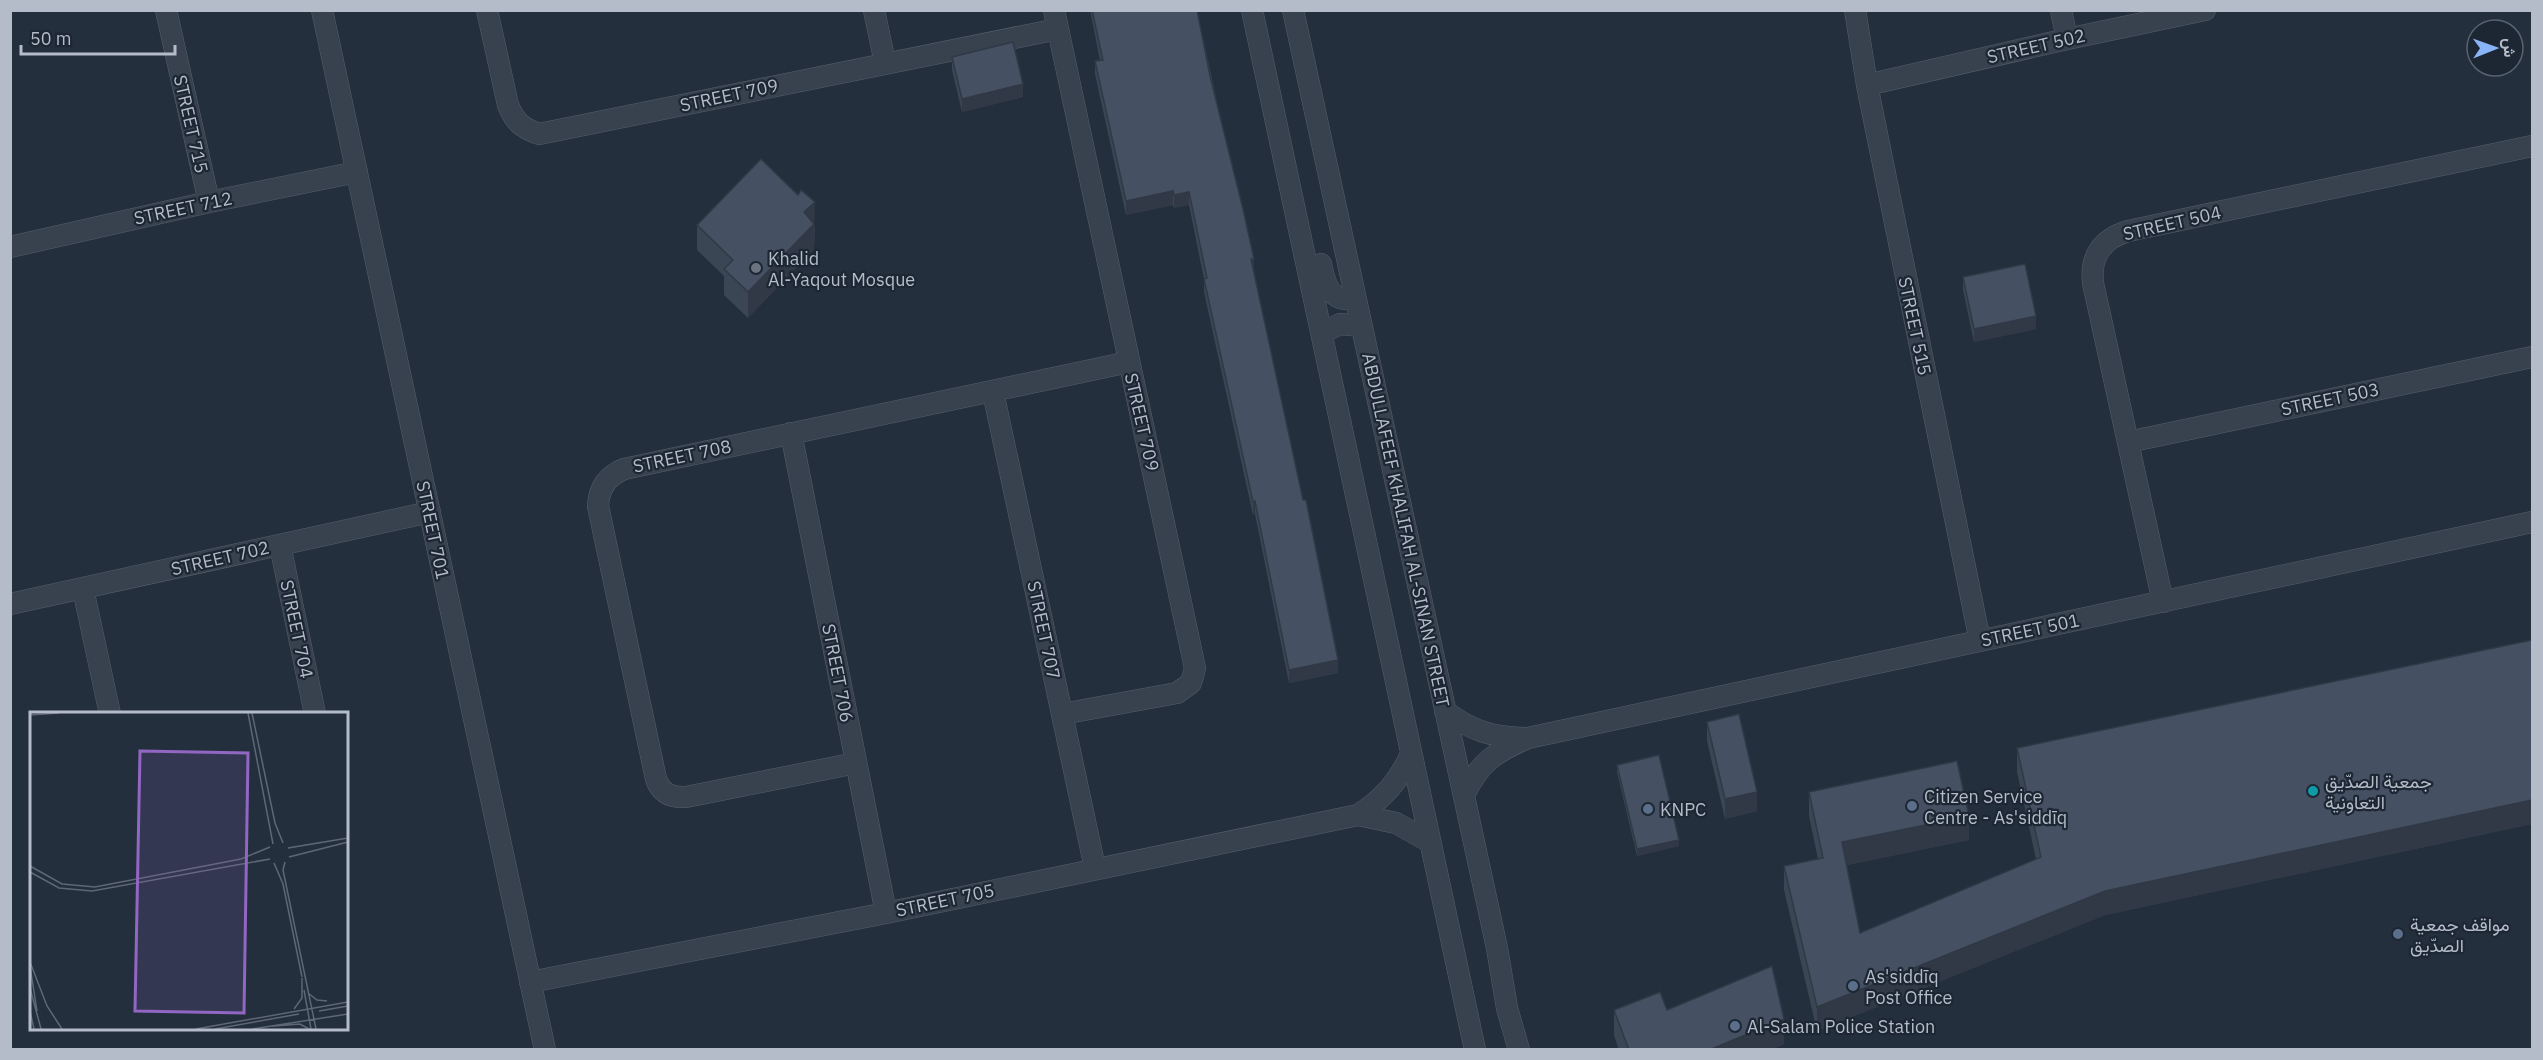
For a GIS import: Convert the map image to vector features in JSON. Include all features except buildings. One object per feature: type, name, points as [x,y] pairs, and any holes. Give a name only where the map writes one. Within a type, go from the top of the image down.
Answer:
[{"type":"street","name":"STREET 715","points":[[166,10],[209,202]]},
{"type":"street","name":"STREET 701","points":[[322,10],[545,1050]]},
{"type":"street","name":"STREET 709","points":[[487,10],[511,112],[514,119],[525,129],[539,134],[885,63],[1056,20],[1195,660],[1194,676],[1185,689],[1177,693],[1062,714]]},
{"type":"street","points":[[874,10],[885,63]]},
{"type":"street","points":[[1252,10],[1475,1050]]},
{"type":"street","name":"ABDULLAFEEF KHALIFAH AL-SINAN STREET","points":[[1293,10],[1497,948],[1507,1008],[1519,1050]]},
{"type":"street","name":"STREET 515","points":[[1855,10],[1867,85],[1980,641]]},
{"type":"street","points":[[2061,10],[2067,39]]},
{"type":"street","name":"STREET 502","points":[[1867,85],[2205,10]]},
{"type":"street","points":[[1279,133],[1290,150],[1303,182],[1326,287],[1335,297],[1355,299]]},
{"type":"street","name":"STREET 504","points":[[2163,602],[2093,283],[2093,260],[2106,241],[2128,231],[2532,146]]},
{"type":"street","name":"STREET 712","points":[[10,247],[209,202],[357,172]]},
{"type":"street","points":[[1322,333],[1340,324],[1361,326]]},
{"type":"street","name":"STREET 503","points":[[2128,442],[2532,357]]},
{"type":"street","name":"STREET 708","points":[[856,763],[686,797],[673,797],[662,790],[656,779],[600,514],[598,498],[605,482],[617,472],[1129,362]]},
{"type":"street","name":"STREET 707","points":[[993,392],[1095,868]]},
{"type":"street","name":"STREET 706","points":[[791,433],[886,913]]},
{"type":"street","name":"STREET 702","points":[[10,603],[83,589],[429,512]]},
{"type":"street","name":"STREET 501","points":[[1464,795],[1472,778],[1483,764],[1499,751],[1528,738],[2532,522]]},
{"type":"street","name":"STREET 704","points":[[280,545],[315,712]]},
{"type":"street","points":[[83,589],[110,712]]},
{"type":"street","name":"STREET 501","points":[[1445,711],[1462,724],[1482,733],[1502,737],[1528,738]]},
{"type":"street","name":"STREET 705","points":[[1358,815],[1390,789],[1402,773],[1411,754]]},
{"type":"street","name":"STREET 705","points":[[530,982],[886,913],[1358,815],[1396,822],[1430,842]]},
{"type":"place","name":"Khalid Al-Yaqout Mosque","points":[[756,268]]},
{"type":"place","name":"جمعية الصدّيق التعاونية","points":[[2313,791]]},
{"type":"place","name":"Citizen Service Centre - As'siddīq","points":[[1912,806]]},
{"type":"place","name":"KNPC","points":[[1648,809]]},
{"type":"place","name":"مواقف جمعية الصدّيق","points":[[2398,934]]},
{"type":"place","name":"As'siddīq Post Office","points":[[1853,986]]},
{"type":"place","name":"Al-Salam Police Station","points":[[1735,1026]]}]
